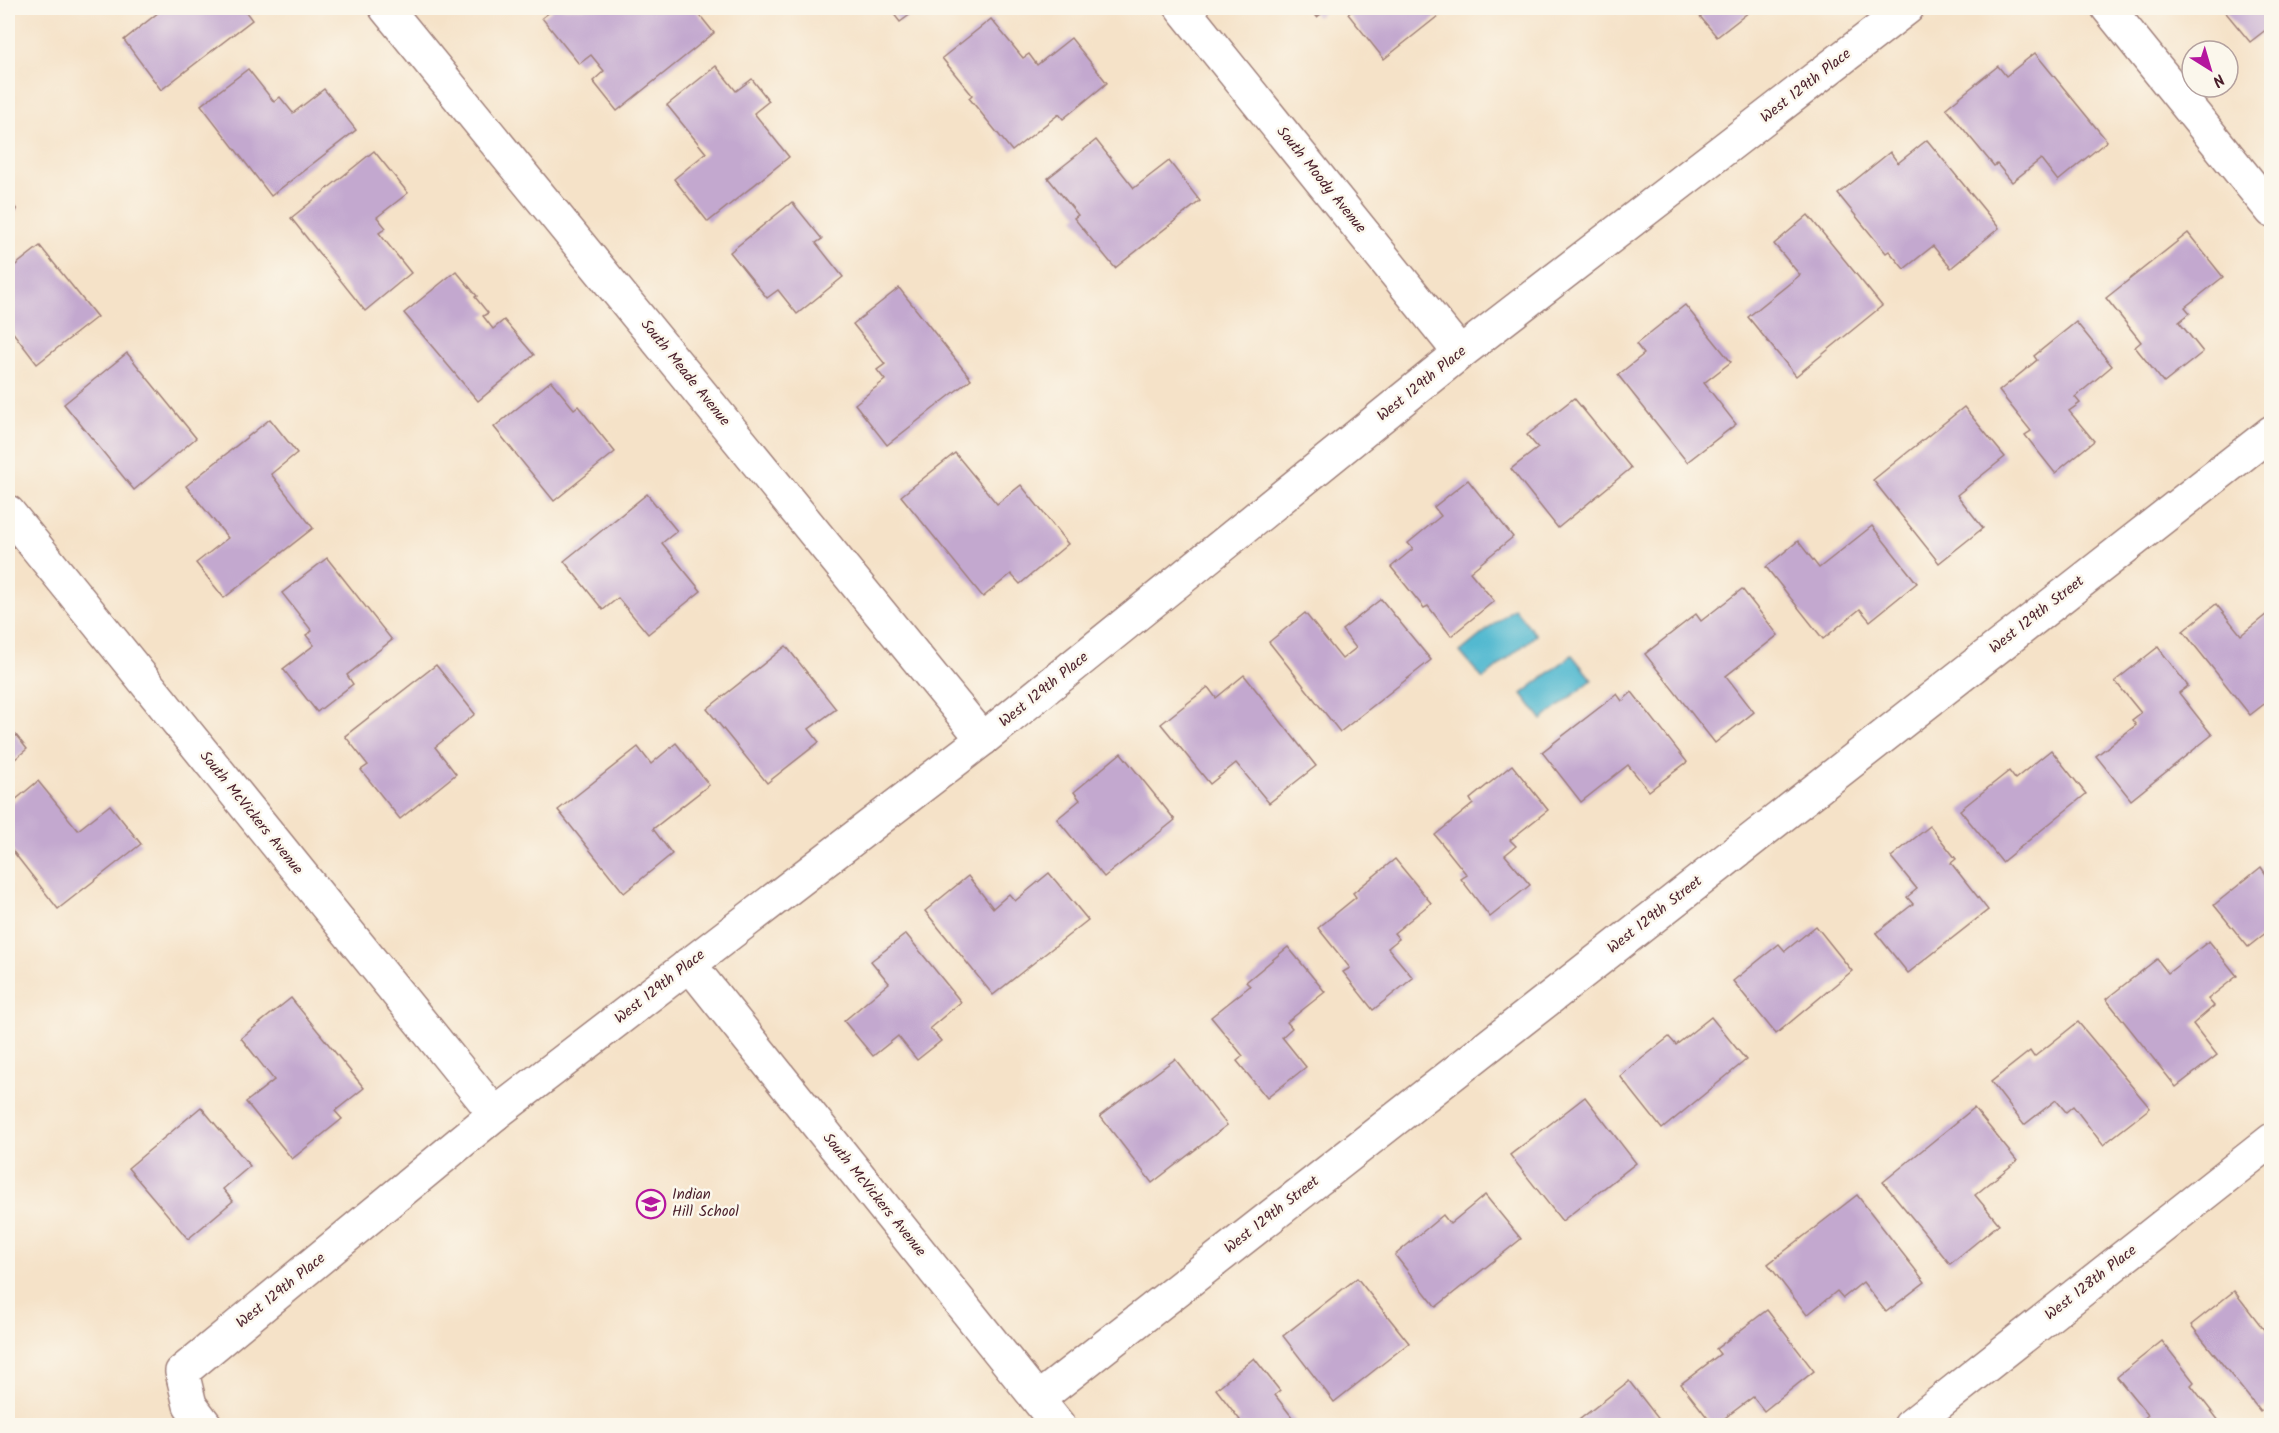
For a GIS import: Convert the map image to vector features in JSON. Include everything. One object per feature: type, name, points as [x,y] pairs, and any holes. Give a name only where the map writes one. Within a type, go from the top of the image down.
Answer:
[{"type":"street","name":"South Meade Avenue","points":[[386,8],[983,739]]},
{"type":"street","name":"South Moody Avenue","points":[[1182,8],[1460,353]]},
{"type":"street","name":"West 129th Place","points":[[206,1425],[190,1405],[182,1372],[495,1114],[983,739],[1460,353],[1907,8]]},
{"type":"street","points":[[2108,8],[2271,211]]},
{"type":"street","name":"West 129th Street","points":[[1038,1399],[2271,432]]},
{"type":"street","name":"South McVickers Avenue","points":[[8,512],[495,1114]]},
{"type":"street","name":"South McVickers Avenue","points":[[689,964],[1059,1425]]},
{"type":"street","name":"West 128th Place","points":[[1910,1425],[2271,1140]]},
{"type":"water","points":[[1514,608],[1536,635],[1483,679],[1460,652]]},
{"type":"water","points":[[1572,655],[1592,680],[1542,720],[1522,694]]},
{"type":"building","points":[[164,8],[243,8],[252,20],[161,90],[124,40]]},
{"type":"building","points":[[555,8],[694,8],[714,33],[617,111],[593,81],[604,71],[591,55],[579,64],[542,18]]},
{"type":"building","points":[[889,8],[919,8],[900,22]]},
{"type":"building","points":[[1309,8],[1329,8],[1317,17]]},
{"type":"building","points":[[1356,8],[1448,8],[1384,59],[1348,14]]},
{"type":"building","points":[[1693,8],[1754,8],[1717,37]]},
{"type":"building","points":[[2222,8],[2272,8],[2272,25],[2250,42]]},
{"type":"building","points":[[991,19],[1023,58],[1029,54],[1037,65],[1071,38],[1107,83],[1063,119],[1059,114],[1012,151],[969,98],[972,95],[942,58]]},
{"type":"building","points":[[2035,53],[2107,141],[2058,181],[2041,159],[2012,182],[1997,164],[1994,166],[1946,108],[1998,66],[2006,76]]},
{"type":"building","points":[[716,66],[736,91],[752,79],[769,101],[754,113],[789,157],[708,222],[674,179],[706,153],[667,105]]},
{"type":"building","points":[[248,69],[274,102],[280,97],[293,113],[324,89],[356,130],[271,196],[201,105]]},
{"type":"building","points":[[1096,140],[1134,188],[1169,161],[1200,201],[1115,268],[1074,218],[1078,215],[1048,178]]},
{"type":"building","points":[[1927,140],[1999,228],[1951,268],[1933,246],[1904,269],[1889,251],[1886,253],[1838,194],[1890,152],[1898,163]]},
{"type":"building","points":[[374,151],[408,193],[377,217],[386,228],[379,233],[411,273],[365,311],[291,218]]},
{"type":"building","points":[[8,198],[17,210],[8,218]]},
{"type":"building","points":[[792,202],[822,239],[816,243],[843,277],[797,314],[778,290],[767,298],[730,252]]},
{"type":"building","points":[[1808,215],[1882,306],[1796,376],[1748,317],[1800,275],[1774,244]]},
{"type":"building","points":[[2188,233],[2223,277],[2185,307],[2190,313],[2179,322],[2203,352],[2164,383],[2135,347],[2141,342],[2106,298]]},
{"type":"building","points":[[40,246],[97,317],[37,364],[8,326],[8,271]]},
{"type":"building","points":[[456,271],[488,313],[483,316],[493,329],[504,320],[534,355],[478,401],[404,313]]},
{"type":"building","points":[[899,288],[971,379],[887,445],[855,404],[885,380],[877,370],[885,364],[853,324]]},
{"type":"building","points":[[1685,305],[1731,362],[1704,383],[1736,424],[1687,462],[1618,375],[1644,354],[1636,344]]},
{"type":"building","points":[[2076,322],[2112,366],[2075,397],[2080,403],[2069,411],[2094,441],[2055,473],[2025,435],[2031,431],[1999,391],[2037,360],[2034,356]]},
{"type":"building","points":[[127,353],[196,438],[134,490],[64,404]]},
{"type":"building","points":[[551,381],[574,409],[578,406],[615,452],[554,501],[494,427]]},
{"type":"building","points":[[1574,398],[1631,468],[1558,528],[1511,469],[1538,448],[1527,435]]},
{"type":"building","points":[[1964,407],[2005,457],[1957,495],[1983,528],[1939,563],[1873,480]]},
{"type":"building","points":[[270,419],[297,453],[271,474],[313,528],[224,598],[196,563],[228,538],[186,486]]},
{"type":"building","points":[[955,453],[997,504],[1021,485],[1068,544],[1020,584],[1011,574],[983,597],[901,496]]},
{"type":"building","points":[[1468,480],[1513,537],[1470,572],[1494,601],[1451,636],[1428,606],[1424,608],[1391,567],[1413,549],[1408,543],[1441,516],[1434,507]]},
{"type":"building","points":[[647,494],[677,531],[662,543],[701,591],[648,634],[618,598],[603,610],[564,561]]},
{"type":"building","points":[[1872,526],[1917,583],[1870,621],[1860,609],[1823,639],[1766,567],[1798,541],[1819,568]]},
{"type":"building","points":[[327,558],[392,640],[347,675],[353,684],[317,712],[283,669],[314,645],[306,635],[312,631],[282,593]]},
{"type":"building","points":[[1742,589],[1778,635],[1726,676],[1754,712],[1715,743],[1645,654],[1696,614],[1701,621]]},
{"type":"building","points":[[1381,599],[1431,660],[1340,732],[1269,642],[1305,613],[1342,659],[1356,648],[1342,630]]},
{"type":"building","points":[[2216,604],[2241,635],[2272,610],[2272,698],[2250,715],[2183,631]]},
{"type":"building","points":[[786,646],[836,709],[809,729],[819,742],[767,783],[707,709]]},
{"type":"building","points":[[2158,647],[2188,686],[2179,693],[2212,735],[2131,800],[2096,756],[2136,725],[2132,720],[2141,713],[2115,681]]},
{"type":"building","points":[[436,665],[475,714],[435,747],[456,774],[400,819],[361,770],[368,765],[345,736]]},
{"type":"building","points":[[1244,675],[1316,766],[1269,803],[1236,763],[1210,784],[1161,724],[1208,687],[1216,698]]},
{"type":"building","points":[[1632,692],[1687,762],[1649,791],[1628,765],[1581,802],[1542,752],[1617,694],[1622,701]]},
{"type":"building","points":[[8,725],[27,749],[8,765]]},
{"type":"building","points":[[676,743],[709,785],[653,829],[672,854],[624,893],[558,810],[638,747],[651,764]]},
{"type":"building","points":[[2051,750],[2086,794],[2002,862],[1960,810],[2009,771],[2015,779]]},
{"type":"building","points":[[1121,753],[1175,820],[1104,877],[1057,819],[1080,800],[1074,792]]},
{"type":"building","points":[[1512,765],[1548,810],[1510,840],[1516,846],[1505,855],[1530,885],[1490,917],[1461,879],[1467,875],[1435,835],[1473,804],[1470,799]]},
{"type":"building","points":[[38,781],[78,830],[110,805],[141,844],[58,909],[8,845],[8,806]]},
{"type":"building","points":[[1930,826],[1956,859],[1951,863],[1988,910],[1908,973],[1876,933],[1913,904],[1907,897],[1917,889],[1891,857]]},
{"type":"building","points":[[1395,859],[1431,903],[1394,933],[1399,939],[1388,948],[1413,978],[1373,1010],[1343,972],[1350,968],[1318,928],[1356,897],[1353,893]]},
{"type":"building","points":[[2261,867],[2267,876],[2272,872],[2272,928],[2248,947],[2214,905]]},
{"type":"building","points":[[1049,873],[1088,920],[993,995],[925,911],[968,876],[993,908],[1009,894],[1015,901]]},
{"type":"building","points":[[1816,926],[1852,971],[1776,1034],[1733,981],[1779,944],[1785,951]]},
{"type":"building","points":[[906,934],[961,1002],[930,1028],[941,1041],[917,1060],[898,1036],[873,1056],[844,1021],[889,983],[871,961]]},
{"type":"building","points":[[2209,941],[2237,976],[2208,999],[2214,1006],[2193,1024],[2217,1055],[2176,1087],[2106,999],[2157,959],[2168,973]]},
{"type":"building","points":[[1288,947],[1325,992],[1287,1022],[1292,1028],[1282,1037],[1306,1067],[1267,1098],[1237,1061],[1243,1056],[1211,1017],[1250,986],[1246,982]]},
{"type":"building","points":[[291,998],[364,1088],[335,1111],[342,1119],[292,1159],[246,1102],[274,1080],[241,1038]]},
{"type":"building","points":[[1711,1017],[1746,1060],[1662,1129],[1620,1076],[1669,1037],[1676,1045]]},
{"type":"building","points":[[2078,1022],[2150,1108],[2103,1145],[2073,1106],[2066,1112],[2056,1100],[2024,1125],[1991,1082],[2030,1051],[2034,1057]]},
{"type":"building","points":[[1175,1059],[1227,1125],[1152,1183],[1100,1116]]},
{"type":"building","points":[[1585,1097],[1636,1163],[1562,1221],[1510,1155]]},
{"type":"building","points":[[201,1107],[250,1166],[223,1189],[233,1201],[188,1239],[128,1168]]},
{"type":"building","points":[[1974,1108],[2017,1161],[1975,1195],[1999,1224],[1950,1264],[1883,1182]]},
{"type":"building","points":[[1485,1195],[1521,1239],[1436,1307],[1395,1255],[1443,1215],[1450,1224]]},
{"type":"building","points":[[1857,1195],[1925,1282],[1886,1312],[1863,1282],[1843,1298],[1837,1291],[1807,1315],[1768,1264]]},
{"type":"building","points":[[1357,1278],[1409,1343],[1334,1402],[1283,1336]]},
{"type":"building","points":[[2234,1291],[2265,1331],[2272,1325],[2272,1402],[2260,1411],[2191,1325]]},
{"type":"building","points":[[1767,1310],[1814,1371],[1764,1411],[1753,1397],[1714,1426],[1681,1384],[1720,1354],[1716,1349]]},
{"type":"building","points":[[2162,1341],[2194,1382],[2191,1385],[2223,1426],[2135,1426],[2148,1415],[2117,1377]]},
{"type":"building","points":[[1254,1358],[1280,1391],[1275,1395],[1299,1426],[1232,1426],[1240,1420],[1216,1389]]},
{"type":"building","points":[[1629,1381],[1664,1426],[1583,1426],[1579,1420]]},
{"type":"place","name":"Indian Hill School","points":[[651,1204]]}]
